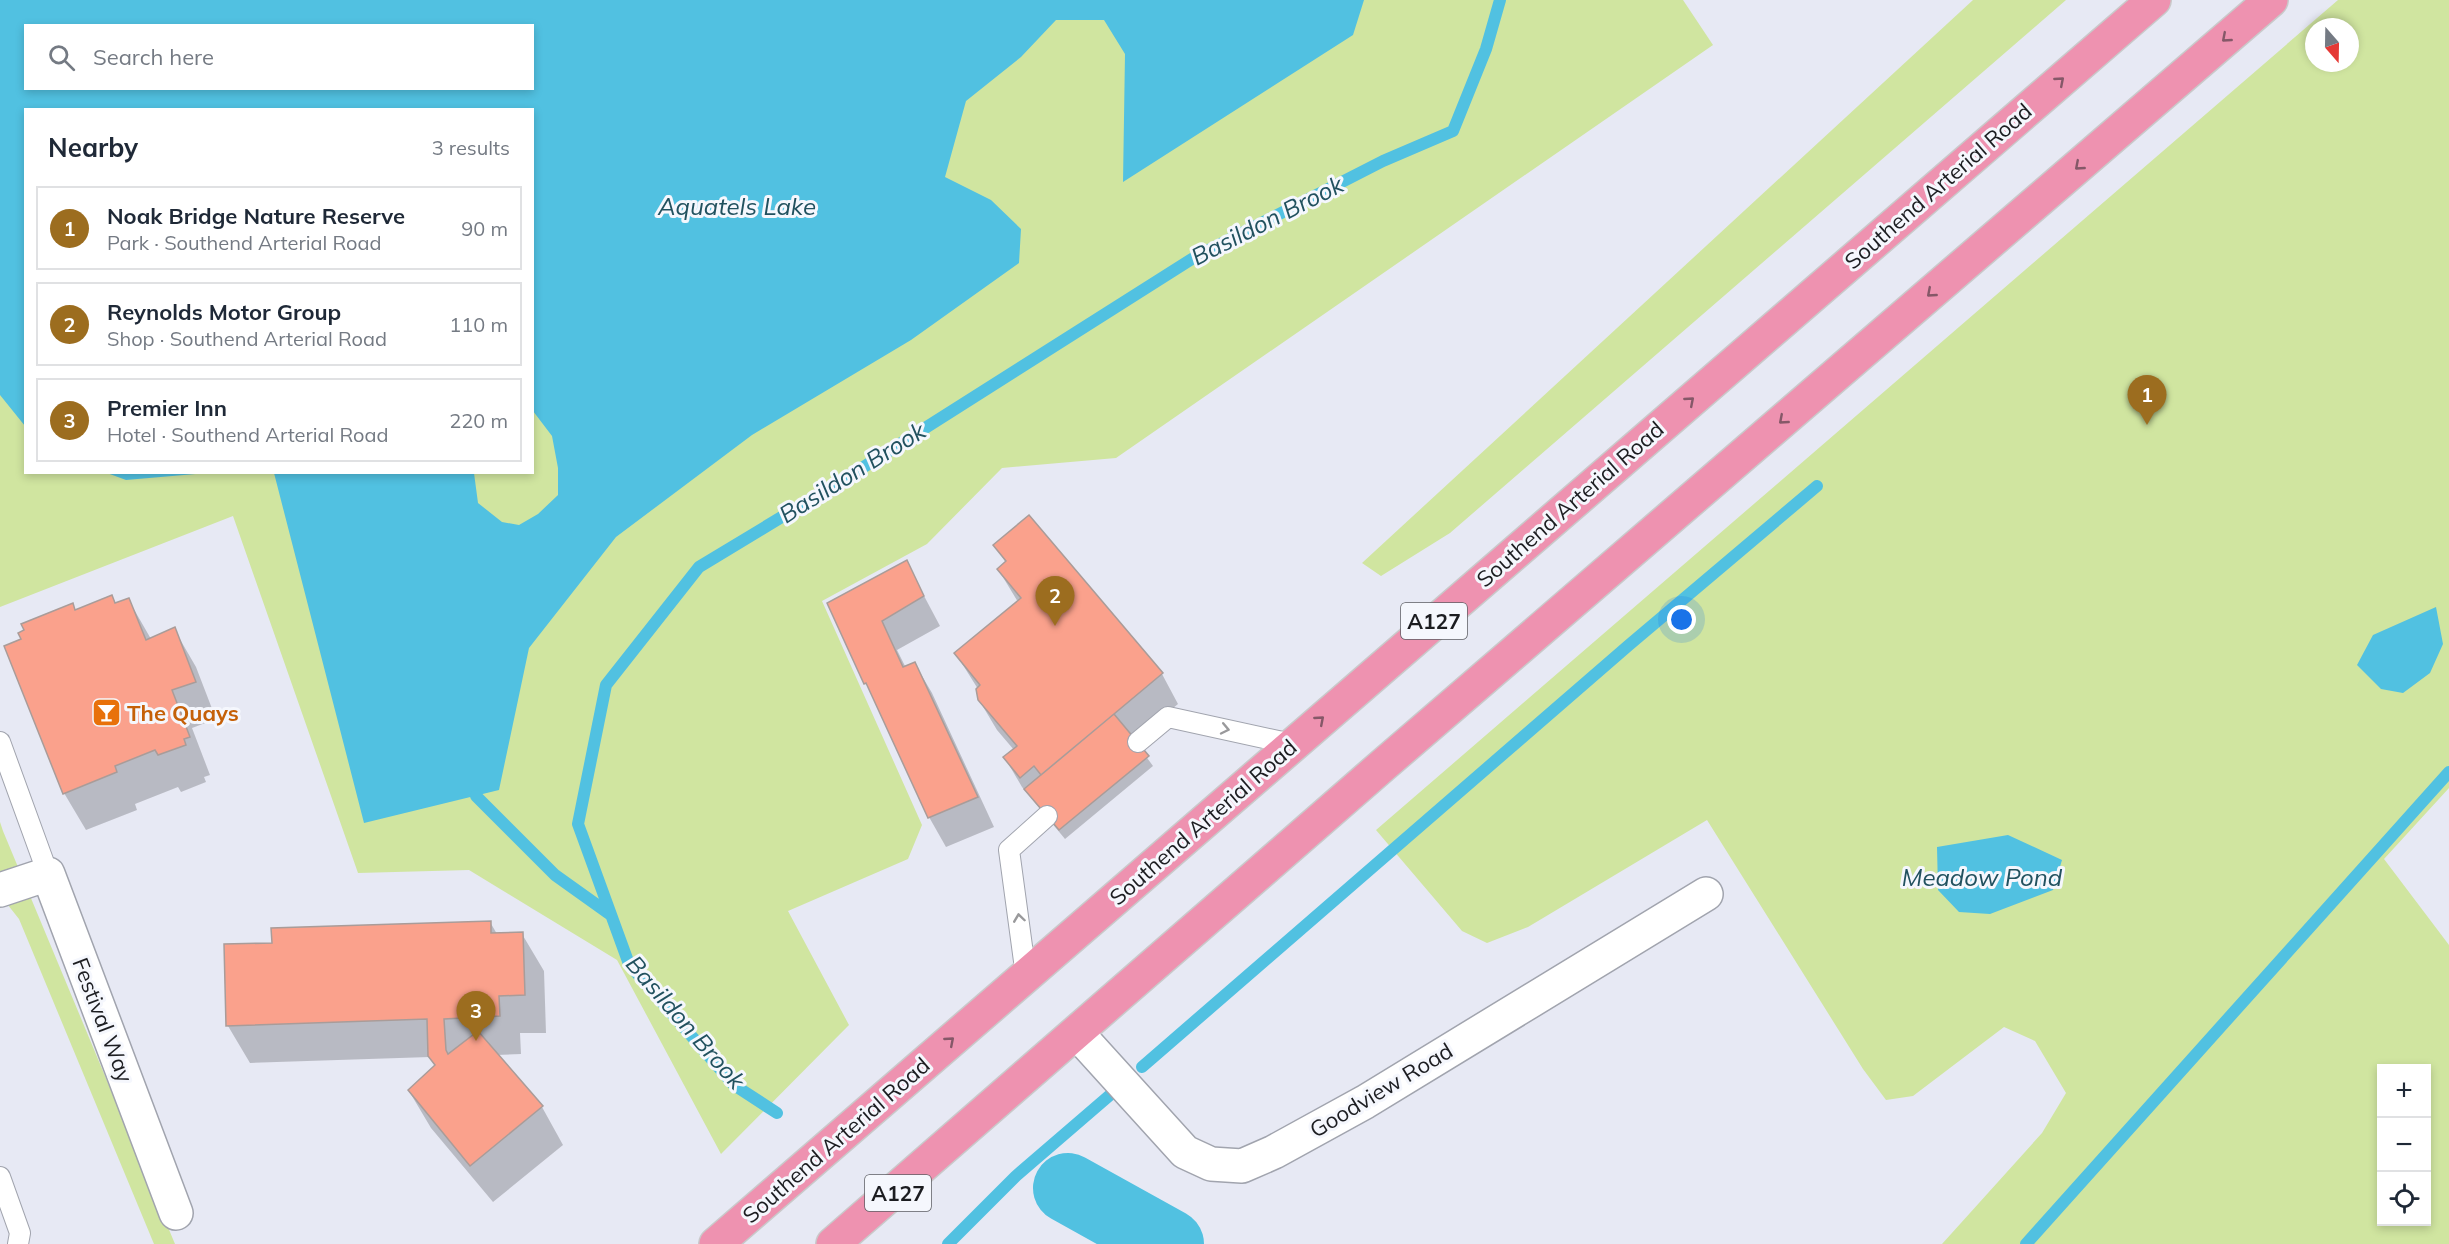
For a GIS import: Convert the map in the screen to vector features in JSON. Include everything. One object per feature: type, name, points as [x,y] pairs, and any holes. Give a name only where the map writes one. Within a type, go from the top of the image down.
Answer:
[{"type":"highway","name":"Southend Arterial Road","points":[[716,1244],[2154,0]]},
{"type":"highway","name":"A127","points":[[833,1244],[1391,758],[2271,0]]},
{"type":"highway","name":"A127","points":[[844,1244],[952,1141]]},
{"type":"street","points":[[0,890],[48,874]]},
{"type":"street","name":"Festival Way","points":[[48,874],[176,1214]]},
{"type":"street","name":"Goodview Road","points":[[1077,1033],[1185,1152],[1211,1164],[1242,1166],[1274,1152],[1365,1102],[1706,894]]},
{"type":"lane","points":[[1138,742],[1168,717],[1292,744]]},
{"type":"lane","points":[[0,742],[48,874]]},
{"type":"lane","points":[[1026,976],[1009,850],[1047,816]]},
{"type":"lane","points":[[0,1177],[20,1233],[18,1244]]},
{"type":"green space","points":[[0,0],[1683,0],[1713,45],[1116,458],[1002,468],[927,544],[822,601],[922,825],[908,859],[788,911],[849,1025],[721,1154],[617,960],[469,870],[358,873],[233,516],[0,607]]},
{"type":"green space","points":[[1973,0],[2066,0],[1450,533],[1381,576],[1362,563]]},
{"type":"green space","points":[[2338,0],[2449,0],[2449,788],[2384,859],[2449,945],[2449,1244],[1942,1244],[2042,1133],[2066,1093],[2035,1041],[2004,1027],[1913,1096],[1886,1100],[1863,1069],[1707,820],[1528,927],[1487,943],[1462,931],[1376,830],[2305,28],[2305,72],[2359,72],[2359,18],[2317,18]]},
{"type":"green space","points":[[0,822],[175,1244],[154,1244],[19,919],[0,895]]},
{"type":"water","name":"Aquatels Lake","points":[[0,0],[1364,0],[1353,35],[1123,182],[1125,54],[1104,20],[1056,20],[1021,57],[966,101],[945,177],[991,200],[1021,229],[1019,263],[911,340],[752,435],[616,537],[529,648],[499,790],[364,823],[274,474],[474,474],[478,503],[502,522],[519,525],[538,514],[558,495],[558,468],[552,436],[534,412],[534,108],[24,108],[24,425],[0,395]]},
{"type":"water","points":[[110,474],[195,474],[126,480]]},
{"type":"water","points":[[2436,607],[2443,644],[2430,673],[2403,693],[2381,689],[2357,665],[2373,635]]},
{"type":"water","name":"Meadow Pond","points":[[2008,835],[2062,860],[2053,890],[1990,914],[1959,912],[1938,890],[1937,847]]},
{"type":"building","points":[[1029,515],[1163,673],[1041,775],[1034,766],[1020,778],[1003,757],[1017,746],[978,700],[976,689],[980,685],[954,653],[1021,598],[997,569],[1006,561],[993,545]]},
{"type":"building","points":[[907,560],[924,596],[882,621],[903,667],[915,662],[978,797],[928,818],[827,603]]},
{"type":"building","name":"The Quays","points":[[112,595],[115,603],[129,598],[146,640],[175,627],[196,682],[172,690],[190,737],[184,739],[186,745],[158,755],[155,750],[115,766],[117,772],[63,794],[4,646],[21,639],[18,633],[24,630],[21,624],[73,603],[75,610]]},
{"type":"building","points":[[1114,714],[1149,756],[1059,830],[1024,789]]},
{"type":"building","points":[[491,921],[491,933],[523,932],[525,995],[499,996],[500,1016],[444,1019],[446,1050],[448,1054],[478,1031],[543,1106],[470,1166],[408,1090],[435,1065],[428,1056],[427,1019],[226,1026],[224,944],[272,943],[271,928]]},
{"type":"waterway","name":"Basildon Brook","points":[[777,1113],[734,1085],[629,964],[578,824],[606,685],[699,567],[851,475],[1195,257],[1383,161],[1453,131],[1486,49],[1500,0]]},
{"type":"waterway","points":[[1142,1067],[1629,645],[1817,486]]},
{"type":"waterway","points":[[2026,1244],[2449,772]]},
{"type":"waterway","points":[[476,796],[555,875],[611,915]]},
{"type":"waterway","points":[[948,1244],[1016,1176],[1110,1095]]},
{"type":"waterway","name":"Basildon Brook","points":[[1068,1188],[1169,1244]]},
{"type":"place","name":"Noak Bridge Nature Reserve","points":[[2147,425]]},
{"type":"place","name":"Reynolds Motor Group","points":[[1055,626]]},
{"type":"place","name":"The Quays","points":[[106,713]]},
{"type":"place","name":"Premier Inn","points":[[476,1041]]}]
